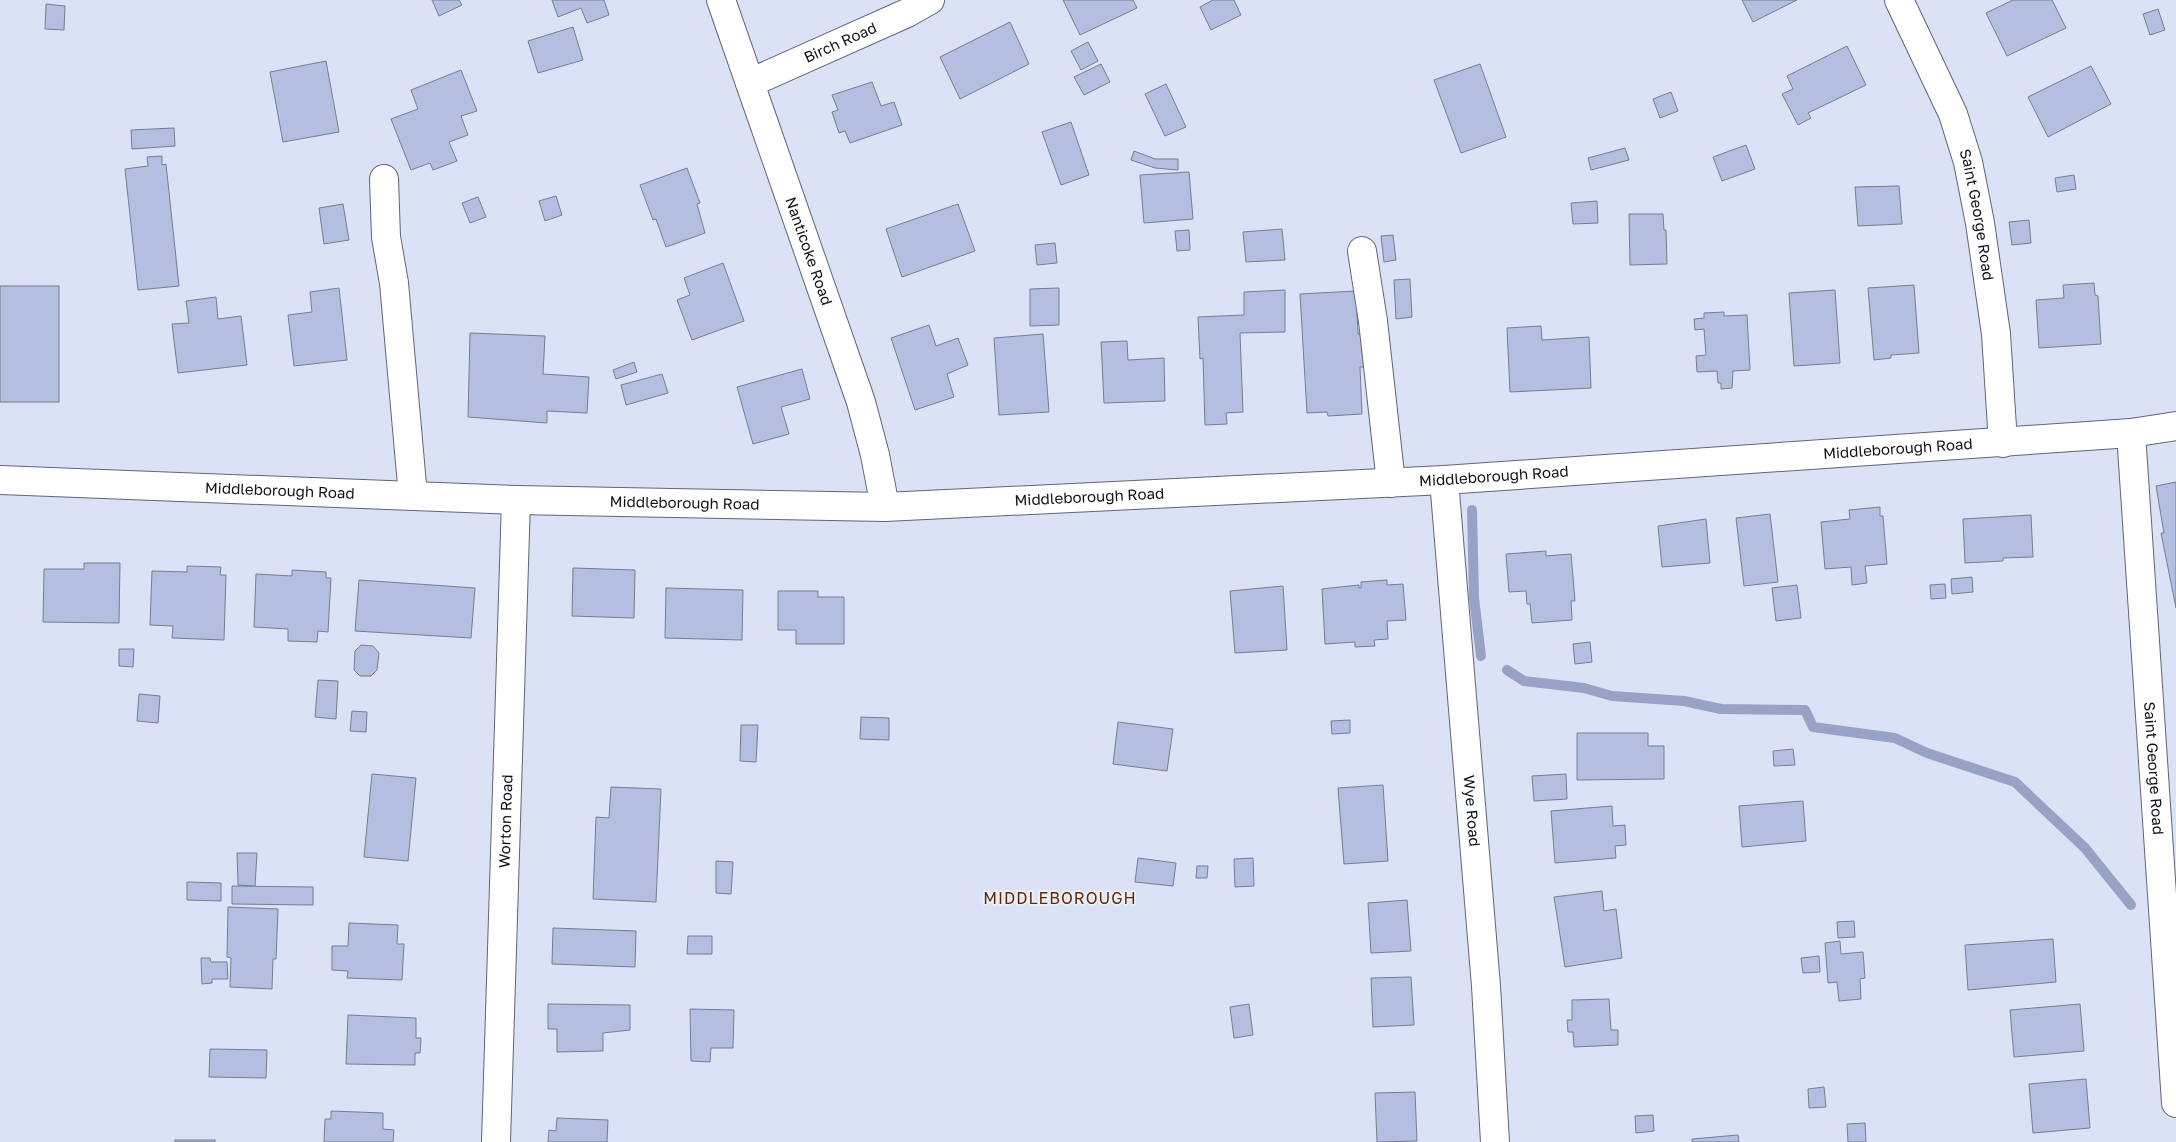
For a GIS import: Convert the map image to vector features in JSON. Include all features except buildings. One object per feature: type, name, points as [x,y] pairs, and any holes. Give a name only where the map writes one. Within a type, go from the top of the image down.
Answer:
[{"type":"street","name":"Nanticoke Road","points":[[721,0],[861,402],[875,455],[885,507]]},
{"type":"street","name":"Saint George Road","points":[[1899,0],[1953,114],[1968,162],[1980,223],[1996,334],[2003,443]]},
{"type":"street","name":"Birch Road","points":[[750,83],[918,6]]},
{"type":"street","points":[[384,179],[386,237],[394,283],[413,496]]},
{"type":"street","points":[[1362,251],[1373,321],[1391,482]]},
{"type":"street","name":"Middleborough Road","points":[[0,480],[516,500],[885,507],[1444,480],[2003,443],[2131,433],[2176,426]]},
{"type":"street","name":"Saint George Road","points":[[2131,433],[2176,1103]]},
{"type":"street","name":"Wye Road","points":[[1444,480],[1486,976],[1495,1142]]},
{"type":"street","name":"Worton Road","points":[[496,1142],[516,500]]},
{"type":"waterway","points":[[1472,510],[1474,598],[1481,656]]},
{"type":"waterway","points":[[1507,670],[1524,681],[1584,688],[1612,696],[1684,701],[1721,709],[1805,710],[1813,727],[1895,738],[1927,753],[2015,782],[2085,848],[2131,905]]},
{"type":"district","name":"MIDDLEBOROUGH","points":[[1060,898]]}]
